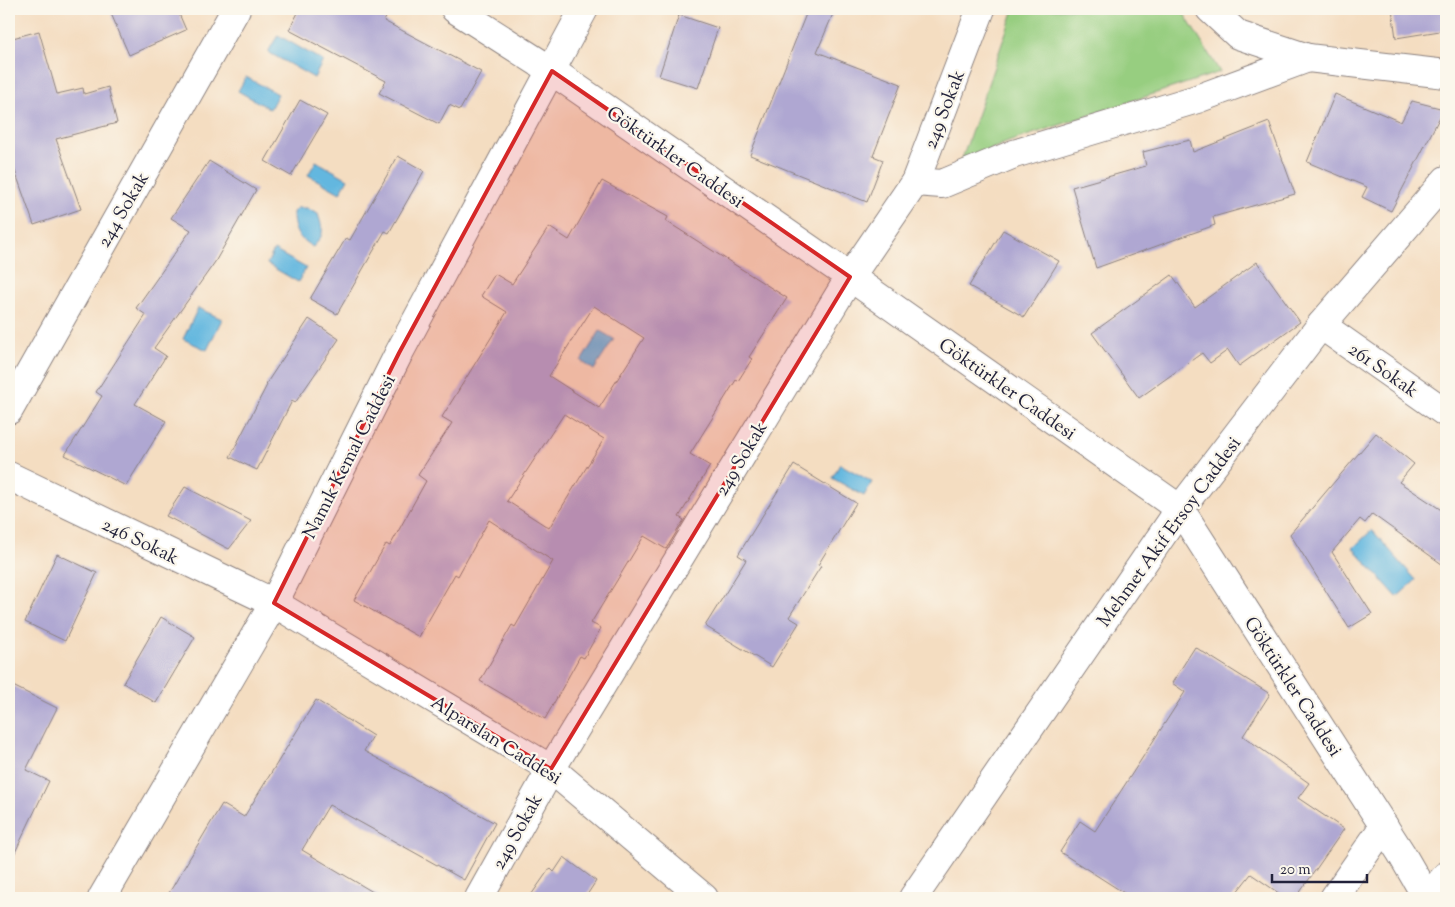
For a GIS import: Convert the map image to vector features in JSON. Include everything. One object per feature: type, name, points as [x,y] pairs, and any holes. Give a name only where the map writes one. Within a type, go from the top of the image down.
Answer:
[{"type":"street","name":"244 Sokak","points":[[9,410],[236,9]]},
{"type":"street","name":"Göktürkler Caddesi","points":[[455,9],[552,70],[1180,510],[1384,826],[1427,898]]},
{"type":"street","name":"Namık Kemal Caddesi","points":[[102,898],[274,603],[399,353],[584,9]]},
{"type":"street","name":"249 Sokak","points":[[479,898],[551,769],[850,277],[915,182],[981,9]]},
{"type":"street","points":[[1210,9],[1238,35],[1308,58],[1446,74]]},
{"type":"street","points":[[915,182],[942,184],[1014,154],[1197,99],[1308,58]]},
{"type":"street","name":"Mehmet Akif Ersoy Caddesi","points":[[913,898],[1180,510],[1321,325],[1446,180]]},
{"type":"street","name":"261 Sokak","points":[[1321,325],[1446,413]]},
{"type":"street","name":"246 Sokak","points":[[9,476],[274,603]]},
{"type":"street","name":"Alparslan Caddesi","points":[[274,603],[551,769],[704,898]]},
{"type":"street","points":[[1334,898],[1384,826]]},
{"type":"street","points":[[1427,898],[1446,876]]},
{"type":"highlighted area","points":[[552,71],[850,277],[551,769],[274,603],[399,353]]},
{"type":"green space","points":[[1014,9],[1181,9],[1220,72],[1008,142],[961,162]]},
{"type":"water","points":[[278,35],[323,61],[314,78],[268,52]]},
{"type":"water","points":[[246,77],[278,94],[270,109],[238,91]]},
{"type":"water","points":[[316,161],[348,179],[340,193],[308,175]]},
{"type":"water","points":[[297,208],[307,208],[318,214],[322,235],[313,247],[300,237],[295,229],[293,212]]},
{"type":"water","points":[[274,250],[306,268],[298,282],[267,264]]},
{"type":"water","points":[[198,308],[222,319],[207,350],[183,339]]},
{"type":"water","points":[[600,331],[614,339],[594,370],[581,361]]},
{"type":"water","points":[[840,464],[872,482],[864,496],[832,478]]},
{"type":"water","points":[[1372,530],[1416,580],[1397,597],[1353,548]]},
{"type":"building","points":[[109,9],[177,9],[186,30],[129,55]]},
{"type":"building","points":[[300,9],[391,9],[384,21],[481,72],[460,110],[449,105],[439,124],[379,93],[386,81],[289,30]]},
{"type":"building","points":[[808,9],[835,9],[817,52],[901,84],[873,156],[883,160],[867,202],[750,155]]},
{"type":"building","points":[[1392,9],[1446,9],[1446,30],[1396,38]]},
{"type":"building","points":[[679,15],[718,28],[698,88],[659,76]]},
{"type":"building","points":[[39,31],[57,94],[83,88],[84,94],[108,87],[117,123],[56,139],[81,209],[34,225],[9,154],[9,39]]},
{"type":"building","points":[[1335,94],[1401,122],[1412,101],[1444,109],[1391,211],[1362,197],[1367,187],[1307,162]]},
{"type":"building","points":[[300,100],[327,115],[291,176],[265,161]]},
{"type":"building","points":[[1269,122],[1295,194],[1213,217],[1215,225],[1096,268],[1072,187],[1146,166],[1143,152],[1190,140],[1193,152]]},
{"type":"building","points":[[398,156],[424,171],[389,233],[385,231],[337,314],[310,299],[346,238],[350,240]]},
{"type":"building","points":[[209,161],[256,190],[215,262],[154,348],[166,356],[135,404],[166,421],[126,486],[65,455],[102,396],[96,392],[146,315],[136,308],[191,230],[171,218]]},
{"type":"building","points":[[602,181],[668,217],[666,221],[787,298],[749,357],[752,359],[738,381],[736,380],[690,454],[710,466],[679,517],[684,520],[666,549],[644,536],[591,623],[601,628],[584,658],[580,656],[545,719],[480,681],[512,625],[515,627],[553,561],[489,520],[458,576],[455,574],[419,637],[354,600],[386,544],[390,546],[426,481],[418,475],[452,423],[442,417],[507,312],[481,296],[495,274],[512,284],[549,227],[569,240]],"holes":[[[594,306],[644,338],[599,408],[549,376]],[[564,414],[604,439],[549,528],[507,501]]]},
{"type":"building","points":[[1003,230],[1059,261],[1024,317],[969,286]]},
{"type":"building","points":[[1257,262],[1300,322],[1239,366],[1228,350],[1210,363],[1202,353],[1139,398],[1092,333],[1172,275],[1195,307]]},
{"type":"building","points":[[309,319],[339,339],[295,403],[292,401],[257,470],[230,457],[266,384]]},
{"type":"building","points":[[1376,433],[1414,464],[1399,482],[1446,513],[1446,567],[1372,514],[1365,523],[1360,519],[1332,552],[1372,614],[1349,628],[1290,534]]},
{"type":"building","points":[[794,465],[856,503],[818,565],[821,566],[789,617],[799,623],[772,667],[705,626],[746,560],[738,555]]},
{"type":"building","points":[[185,487],[251,521],[229,549],[166,516]]},
{"type":"building","points":[[57,554],[97,573],[65,641],[25,622]]},
{"type":"building","points":[[161,617],[195,637],[156,703],[123,683]]},
{"type":"building","points":[[1195,647],[1270,694],[1243,736],[1309,783],[1298,798],[1344,829],[1296,898],[1286,898],[1251,874],[1232,898],[1132,898],[1060,852],[1080,821],[1095,831],[1185,692],[1172,683]]},
{"type":"building","points":[[9,684],[57,708],[26,770],[49,781],[9,865]]},
{"type":"building","points":[[316,700],[373,736],[364,751],[495,823],[464,880],[329,805],[302,850],[383,898],[166,898],[222,804],[244,817]]},
{"type":"building","points":[[564,857],[596,881],[585,898],[529,898],[550,868],[554,872]]}]
